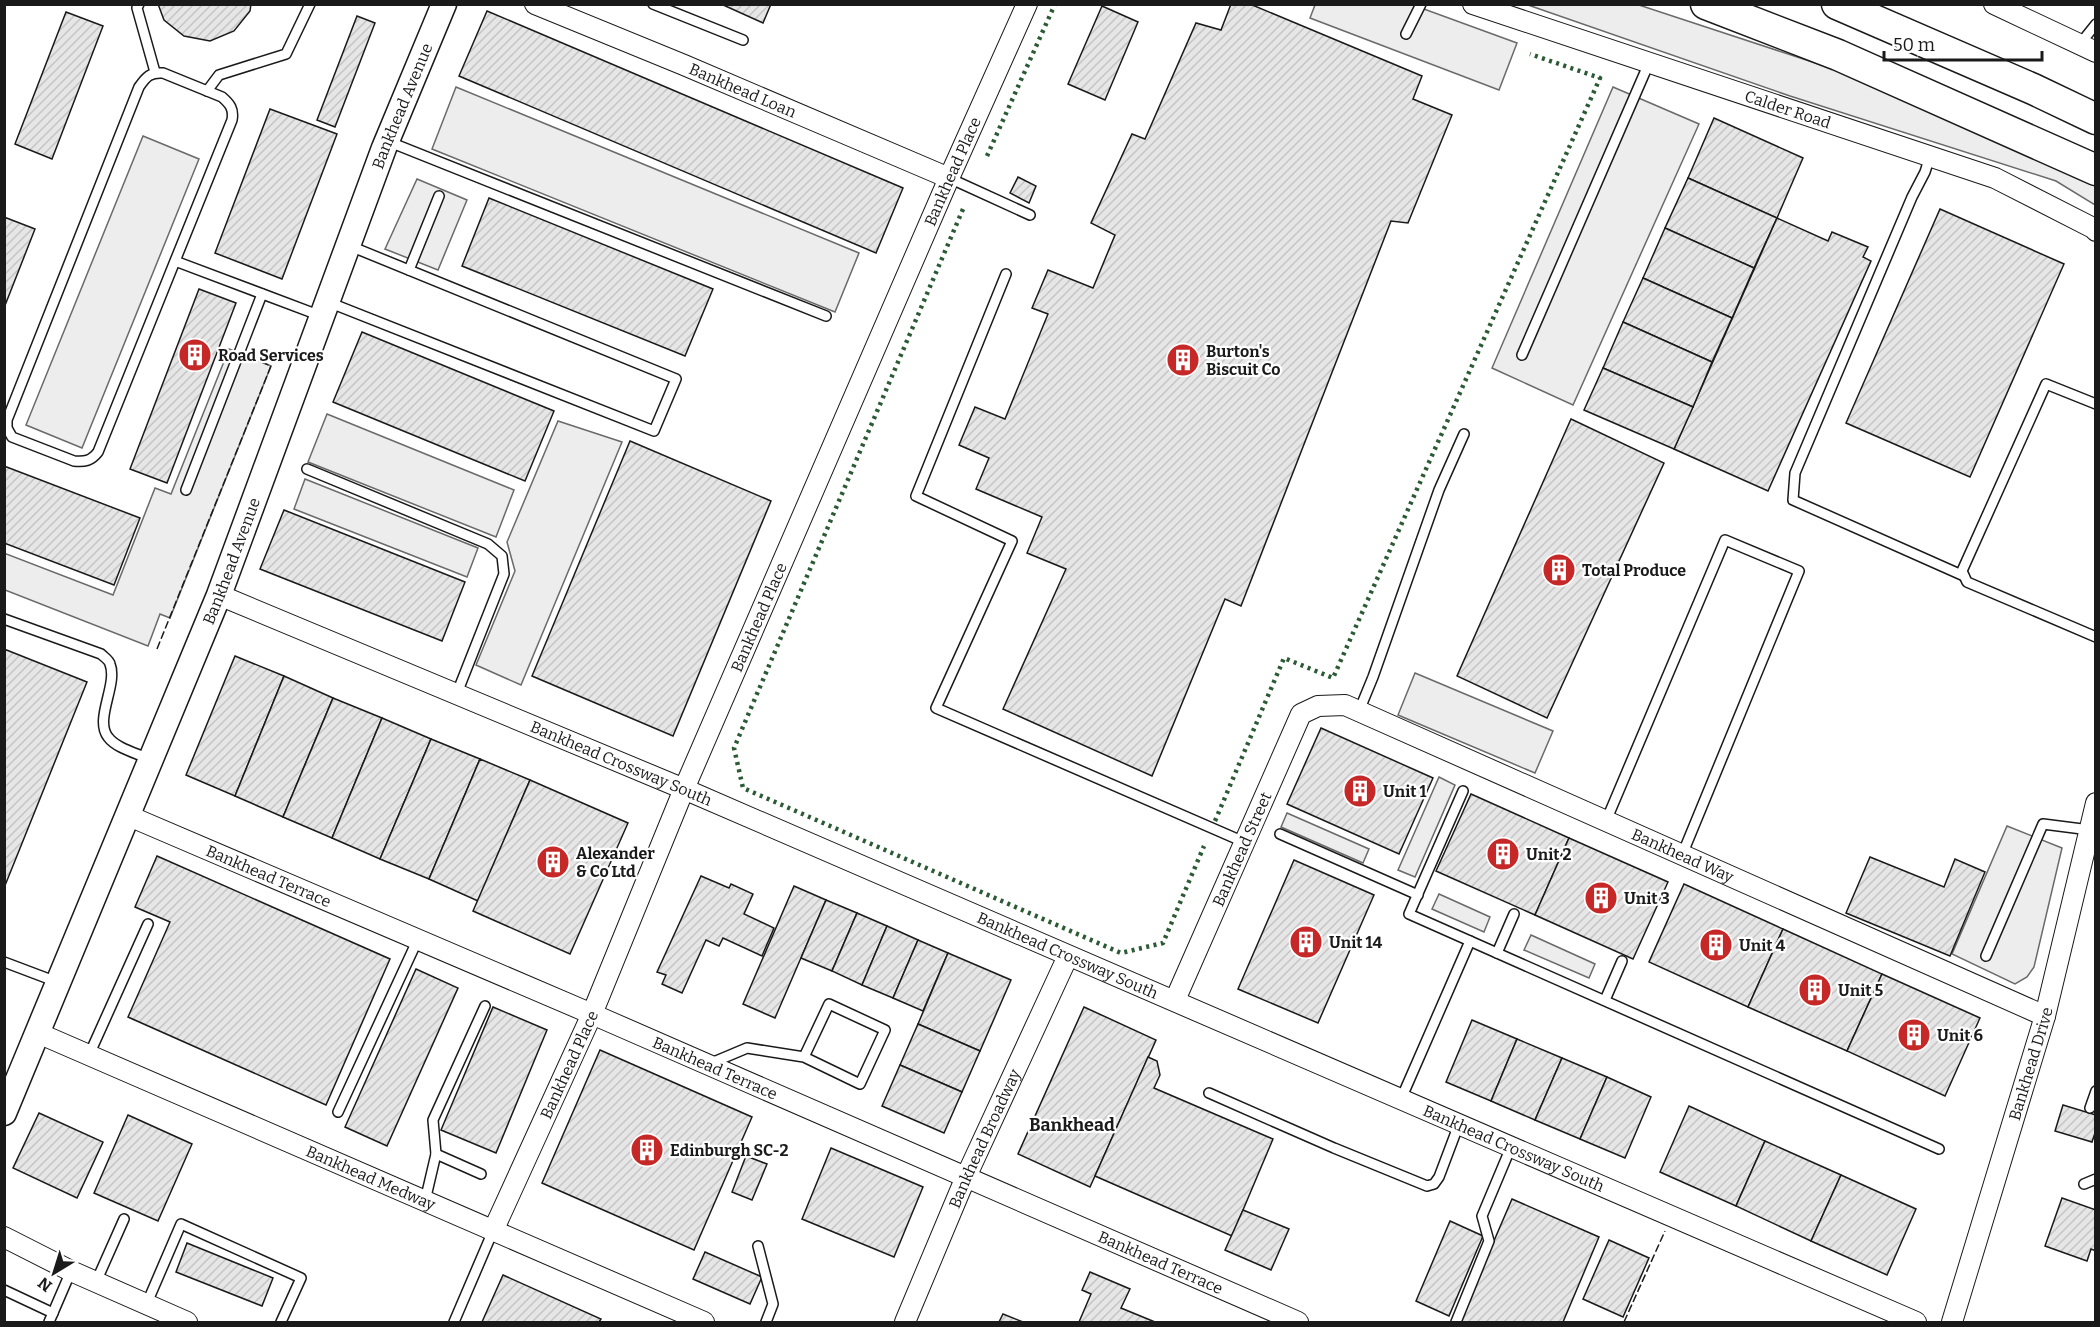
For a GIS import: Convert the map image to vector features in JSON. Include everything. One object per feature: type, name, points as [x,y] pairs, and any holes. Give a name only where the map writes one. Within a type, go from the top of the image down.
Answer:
[{"type":"main road","points":[[1706,4],[1838,55],[2096,170]]},
{"type":"main road","points":[[1838,4],[2096,119]]},
{"type":"street","name":"Bankhead Avenue","points":[[4,1113],[219,595],[387,141],[444,4]]},
{"type":"street","name":"Bankhead Loan","points":[[535,4],[949,178]]},
{"type":"street","name":"Bankhead Place","points":[[493,1231],[592,1014],[684,789],[949,178],[1027,4]]},
{"type":"street","name":"Calder Road","points":[[1473,4],[1995,178],[2096,231]]},
{"type":"street","points":[[1994,4],[2088,48]]},
{"type":"street","name":"Bankhead Crossway South","points":[[219,595],[684,789],[1916,1323]]},
{"type":"street","name":"Bankhead Way","points":[[1318,706],[1345,705],[2045,1016]]},
{"type":"street","name":"Bankhead Street","points":[[1175,1000],[1301,714],[1318,706]]},
{"type":"street","name":"Bankhead Drive","points":[[1952,1323],[2045,1016],[2091,839],[2096,803]]},
{"type":"street","name":"Bankhead Terrace","points":[[129,816],[592,1014],[1298,1323]]},
{"type":"street","name":"Bankhead Broadway","points":[[905,1323],[965,1179],[1068,956]]},
{"type":"street","name":"Bankhead Medway","points":[[38,1033],[704,1323]]},
{"type":"street","points":[[4,1238],[187,1323]]},
{"type":"lane","points":[[139,4],[137,8],[155,72]]},
{"type":"lane","points":[[207,91],[219,75],[286,54],[309,4]]},
{"type":"lane","points":[[653,4],[742,40]]},
{"type":"lane","points":[[1406,34],[1421,4]]},
{"type":"lane","points":[[2088,48],[2096,24]]},
{"type":"lane","points":[[1522,355],[1649,63]]},
{"type":"lane","points":[[155,72],[164,73],[222,97],[233,112],[232,120],[98,452],[85,462],[74,460],[12,437],[7,428],[7,420],[139,87],[146,76],[155,72]]},
{"type":"lane","points":[[387,141],[826,316]]},
{"type":"lane","points":[[1930,156],[1795,473],[1793,500],[1964,576]]},
{"type":"lane","points":[[949,178],[1030,215]]},
{"type":"lane","points":[[409,270],[439,196]]},
{"type":"lane","points":[[175,261],[262,294],[325,309],[654,431],[676,379],[349,246]]},
{"type":"lane","points":[[1006,274],[916,496],[1012,541],[936,708],[1244,842]]},
{"type":"lane","points":[[186,490],[262,294]]},
{"type":"lane","points":[[2096,404],[2046,384],[1962,571],[1967,582],[2096,637]]},
{"type":"lane","points":[[1359,711],[1439,490],[1464,434]]},
{"type":"lane","points":[[307,469],[488,544],[502,556],[504,574],[457,693]]},
{"type":"lane","points":[[1606,821],[1725,540],[1799,571],[1682,855]]},
{"type":"lane","points":[[4,619],[101,654],[110,665],[111,678],[103,726],[107,736],[115,743],[152,760]]},
{"type":"lane","points":[[1463,791],[1409,914],[1939,1149]]},
{"type":"lane","points":[[1986,956],[2043,824],[2091,839]]},
{"type":"lane","points":[[1280,834],[1418,895]]},
{"type":"lane","points":[[1497,953],[1514,914]]},
{"type":"lane","points":[[89,1055],[148,924]]},
{"type":"lane","points":[[338,1112],[418,939]]},
{"type":"lane","points":[[1401,1099],[1470,941]]},
{"type":"lane","points":[[1605,1000],[1622,961]]},
{"type":"lane","points":[[4,962],[59,983]]},
{"type":"lane","points":[[707,1064],[747,1048],[804,1057],[860,1084],[885,1030],[830,1004],[804,1057]]},
{"type":"lane","points":[[424,1201],[436,1154],[433,1120],[484,1006]]},
{"type":"lane","points":[[2090,1108],[2096,1091]]},
{"type":"lane","points":[[1209,1093],[1426,1186],[1434,1184],[1439,1177],[1459,1124]]},
{"type":"lane","points":[[1456,1323],[1489,1241],[1482,1216],[1511,1147]]},
{"type":"lane","points":[[436,1154],[481,1174]]},
{"type":"lane","points":[[2084,1184],[2096,1179]]},
{"type":"lane","points":[[96,1282],[124,1219]]},
{"type":"lane","points":[[147,1304],[181,1224],[301,1278],[281,1323]]},
{"type":"lane","points":[[454,1323],[493,1231]]},
{"type":"lane","points":[[758,1246],[773,1304],[766,1323]]},
{"type":"lane","points":[[49,1323],[71,1271]]},
{"type":"lane","points":[[4,1290],[53,1312]]},
{"type":"shaded area","points":[[1315,5],[1413,5],[1517,43],[1499,90],[1310,18]]},
{"type":"shaded area","points":[[1528,5],[1639,5],[1855,76],[2095,184],[2095,205],[2056,181],[1790,96]]},
{"type":"shaded area","points":[[456,87],[859,253],[835,312],[432,149]]},
{"type":"shaded area","points":[[1613,87],[1699,124],[1573,405],[1492,368]]},
{"type":"shaded area","points":[[143,136],[199,159],[82,448],[26,425]]},
{"type":"shaded area","points":[[417,179],[467,200],[438,270],[385,249]]},
{"type":"shaded area","points":[[229,349],[271,366],[170,618],[160,614],[148,646],[5,590],[4,553],[113,595],[155,488],[171,494]]},
{"type":"shaded area","points":[[327,414],[514,490],[496,537],[308,462]]},
{"type":"shaded area","points":[[558,421],[622,442],[521,685],[476,665],[515,571],[507,542]]},
{"type":"shaded area","points":[[305,479],[478,548],[467,577],[294,509]]},
{"type":"shaded area","points":[[1415,673],[1553,731],[1535,773],[1398,715]]},
{"type":"shaded area","points":[[1439,777],[1455,785],[1415,877],[1398,870]]},
{"type":"shaded area","points":[[1287,813],[1369,849],[1363,863],[1281,827]]},
{"type":"shaded area","points":[[2007,826],[2062,848],[2034,967],[2027,977],[2015,984],[1952,954]]},
{"type":"shaded area","points":[[1439,894],[1490,917],[1484,932],[1432,909]]},
{"type":"shaded area","points":[[1531,935],[1595,964],[1589,978],[1524,950]]},
{"type":"building","points":[[158,4],[251,4],[250,11],[234,31],[210,41],[184,36],[164,20]]},
{"type":"building","points":[[721,4],[771,4],[763,23]]},
{"type":"building","name":"Burton's Biscuit Co","points":[[1231,4],[1250,4],[1422,76],[1413,99],[1452,115],[1408,223],[1391,221],[1241,606],[1225,599],[1152,776],[1003,709],[1066,569],[1027,553],[1042,517],[976,489],[989,458],[959,445],[975,407],[1005,419],[1048,314],[1032,308],[1048,270],[1093,288],[1115,235],[1091,223],[1132,134],[1145,139],[1196,23],[1221,30]]},
{"type":"building","points":[[1102,6],[1138,22],[1105,100],[1068,84]]},
{"type":"building","points":[[487,11],[903,188],[876,253],[459,76]]},
{"type":"building","points":[[66,12],[103,26],[52,159],[15,144]]},
{"type":"building","points":[[357,16],[375,23],[335,127],[317,120]]},
{"type":"building","points":[[270,109],[337,134],[282,279],[215,253]]},
{"type":"building","points":[[1714,118],[1803,158],[1777,218],[1688,178]]},
{"type":"building","points":[[1018,177],[1036,186],[1029,203],[1010,193]]},
{"type":"building","points":[[1688,178],[1777,218],[1754,268],[1665,228]]},
{"type":"building","points":[[489,198],[713,289],[685,356],[462,266]]},
{"type":"building","points":[[1940,209],[2064,264],[1970,477],[1846,423]]},
{"type":"building","points":[[4,217],[35,229],[4,308]]},
{"type":"building","points":[[1777,218],[1828,241],[1832,232],[1868,247],[1863,257],[1871,261],[1768,491],[1674,449]]},
{"type":"building","points":[[1665,228],[1754,268],[1732,318],[1643,278]]},
{"type":"building","points":[[1643,278],[1732,318],[1712,362],[1623,322]]},
{"type":"building","name":"Road Services","points":[[199,289],[236,303],[167,483],[130,469]]},
{"type":"building","points":[[1623,322],[1712,362],[1693,407],[1603,368]]},
{"type":"building","points":[[362,332],[554,411],[525,481],[333,402]]},
{"type":"building","points":[[1603,368],[1693,407],[1674,449],[1584,410]]},
{"type":"building","name":"Total Produce","points":[[1571,419],[1664,463],[1547,718],[1457,676]]},
{"type":"building","points":[[630,441],[771,501],[673,736],[532,676]]},
{"type":"building","points":[[4,466],[140,518],[114,585],[4,543]]},
{"type":"building","points":[[284,510],[465,582],[442,641],[260,569]]},
{"type":"building","points":[[4,649],[87,682],[4,888]]},
{"type":"building","points":[[235,656],[284,676],[235,796],[186,775]]},
{"type":"building","points":[[284,676],[333,698],[283,817],[235,796]]},
{"type":"building","points":[[333,698],[382,718],[332,838],[283,817]]},
{"type":"building","points":[[382,718],[431,739],[380,859],[332,838]]},
{"type":"building","name":"Unit 1","points":[[1321,728],[1433,778],[1399,854],[1287,804]]},
{"type":"building","points":[[431,739],[480,759],[429,879],[380,859]]},
{"type":"building","points":[[480,759],[530,780],[478,901],[429,879]]},
{"type":"building","name":"Alexander & Co Ltd","points":[[530,780],[628,823],[570,954],[473,911]]},
{"type":"building","name":"Unit 2","points":[[1471,794],[1569,838],[1535,915],[1436,871]]},
{"type":"building","name":"Unit 3","points":[[1569,838],[1668,882],[1633,959],[1535,915]]},
{"type":"building","points":[[157,856],[390,959],[326,1105],[128,1017],[170,922],[135,907]]},
{"type":"building","points":[[1870,857],[1944,887],[1955,859],[1985,872],[1950,956],[1846,913]]},
{"type":"building","name":"Unit 14","points":[[1294,860],[1374,895],[1318,1023],[1238,989]]},
{"type":"building","points":[[701,876],[729,888],[731,884],[753,894],[744,914],[774,928],[762,956],[723,938],[719,946],[706,940],[682,993],[662,984],[666,975],[657,972]]},
{"type":"building","name":"Unit 4","points":[[1684,884],[1783,929],[1748,1007],[1649,962]]},
{"type":"building","points":[[794,886],[826,900],[775,1018],[743,1004]]},
{"type":"building","points":[[826,900],[857,913],[832,971],[801,958]]},
{"type":"building","points":[[857,913],[887,926],[862,985],[832,971]]},
{"type":"building","points":[[887,926],[918,940],[893,998],[862,985]]},
{"type":"building","name":"Unit 5","points":[[1783,929],[1882,974],[1847,1051],[1748,1007]]},
{"type":"building","points":[[918,940],[948,953],[923,1011],[893,998]]},
{"type":"building","points":[[948,953],[1011,980],[980,1051],[918,1024]]},
{"type":"building","points":[[416,969],[458,988],[387,1146],[345,1127]]},
{"type":"building","name":"Unit 6","points":[[1882,974],[1980,1018],[1945,1096],[1847,1051]]},
{"type":"building","points":[[493,1007],[547,1030],[496,1153],[441,1130]]},
{"type":"building","points":[[1084,1007],[1156,1040],[1090,1187],[1018,1154]]},
{"type":"building","points":[[1472,1020],[1517,1039],[1491,1101],[1446,1082]]},
{"type":"building","points":[[918,1024],[980,1051],[962,1092],[900,1065]]},
{"type":"building","points":[[1517,1039],[1562,1058],[1535,1120],[1491,1101]]},
{"type":"building","name":"Edinburgh SC-2","points":[[600,1050],[752,1117],[694,1250],[542,1183]]},
{"type":"building","points":[[1148,1057],[1157,1061],[1160,1075],[1154,1088],[1273,1139],[1232,1236],[1095,1176]]},
{"type":"building","points":[[1562,1058],[1607,1077],[1580,1139],[1535,1120]]},
{"type":"building","points":[[900,1065],[962,1092],[944,1133],[882,1106]]},
{"type":"building","points":[[1607,1077],[1651,1097],[1625,1158],[1580,1139]]},
{"type":"building","points":[[2063,1105],[2096,1115],[2096,1130],[2092,1142],[2055,1131]]},
{"type":"building","points":[[1689,1106],[1765,1141],[1736,1206],[1660,1172]]},
{"type":"building","points":[[39,1113],[103,1142],[77,1198],[13,1168]]},
{"type":"building","points":[[128,1115],[192,1144],[158,1221],[94,1193]]},
{"type":"building","points":[[1765,1141],[1841,1175],[1811,1241],[1736,1206]]},
{"type":"building","points":[[831,1148],[923,1187],[894,1257],[802,1219]]},
{"type":"building","points":[[746,1156],[767,1164],[752,1200],[732,1192]]},
{"type":"building","points":[[1841,1175],[1916,1209],[1887,1275],[1811,1241]]},
{"type":"building","points":[[2062,1198],[2096,1210],[2096,1251],[2091,1249],[2087,1261],[2045,1246]]},
{"type":"building","points":[[1512,1199],[1599,1237],[1563,1322],[1459,1322]]},
{"type":"building","points":[[1243,1210],[1289,1229],[1271,1270],[1225,1250]]},
{"type":"building","points":[[1450,1221],[1483,1236],[1449,1316],[1416,1301]]},
{"type":"building","points":[[1609,1240],[1649,1258],[1623,1317],[1583,1299]]},
{"type":"building","points":[[187,1243],[273,1278],[262,1306],[176,1272]]},
{"type":"building","points":[[705,1252],[762,1277],[750,1304],[693,1279]]},
{"type":"building","points":[[1090,1272],[1130,1289],[1121,1308],[1155,1322],[1079,1322],[1091,1294],[1082,1290]]},
{"type":"building","points":[[503,1275],[601,1319],[599,1322],[482,1322]]},
{"type":"building","points":[[1003,1314],[1023,1322],[999,1322]]},
{"type":"hedge","points":[[987,156],[1055,4]]},
{"type":"hedge","points":[[1215,821],[1284,658],[1333,678],[1600,78],[1530,54]]},
{"type":"hedge","points":[[963,209],[734,748],[743,788],[1121,953],[1163,943],[1204,846]]},
{"type":"fence","points":[[157,649],[271,366],[244,355]]},
{"type":"fence","points":[[1624,1322],[1665,1231]]},
{"type":"place","name":"Road Services","points":[[195,355]]},
{"type":"place","name":"Burton's Biscuit Co","points":[[1183,360]]},
{"type":"place","name":"Total Produce","points":[[1559,570]]},
{"type":"place","name":"Unit 1","points":[[1360,791]]},
{"type":"place","name":"Unit 2","points":[[1503,854]]},
{"type":"place","name":"Alexander & Co Ltd","points":[[553,862]]},
{"type":"place","name":"Unit 3","points":[[1601,898]]},
{"type":"place","name":"Unit 14","points":[[1306,942]]},
{"type":"place","name":"Unit 4","points":[[1716,945]]},
{"type":"place","name":"Unit 5","points":[[1815,990]]},
{"type":"place","name":"Unit 6","points":[[1914,1035]]},
{"type":"place","name":"Edinburgh SC-2","points":[[647,1150]]},
{"type":"district","name":"Bankhead","points":[[1072,1125]]}]
